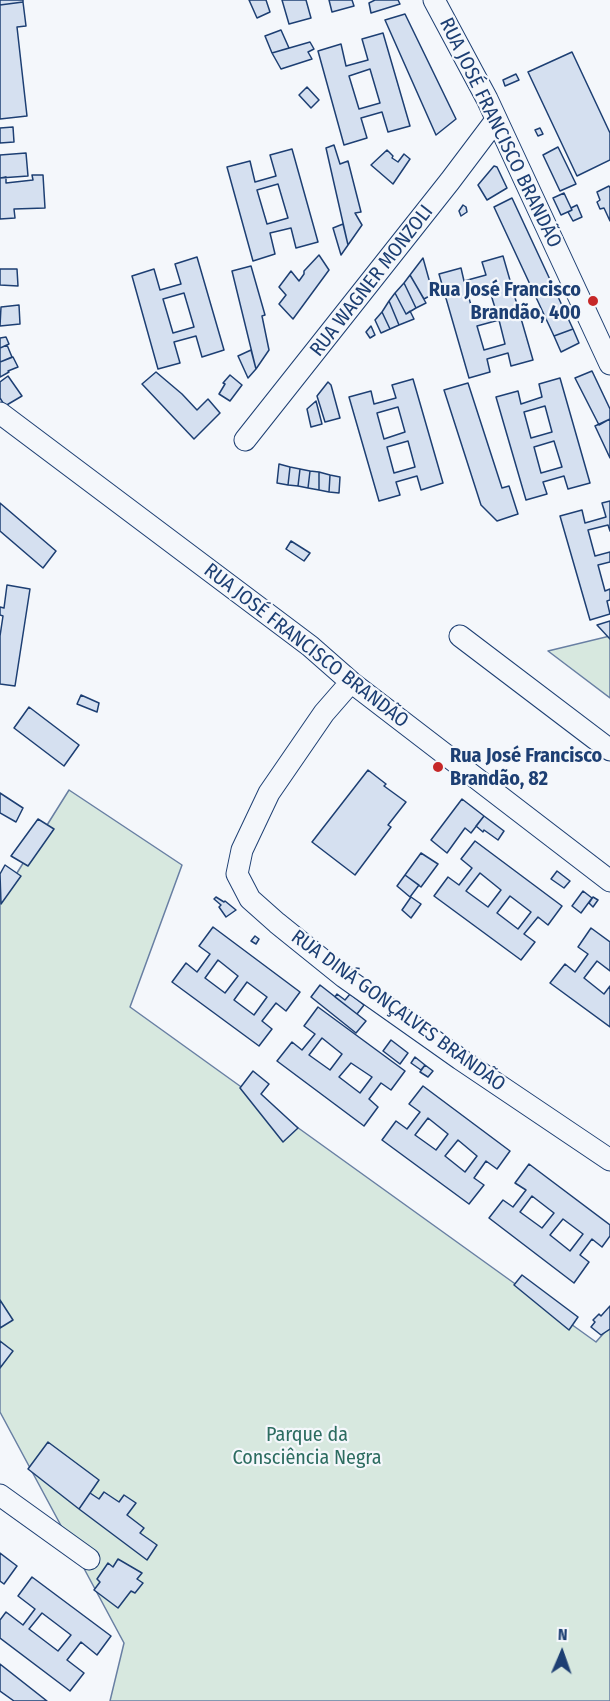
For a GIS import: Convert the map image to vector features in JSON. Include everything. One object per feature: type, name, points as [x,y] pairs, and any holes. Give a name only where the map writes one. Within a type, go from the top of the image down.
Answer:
[{"type":"street","name":"RUA JOSÉ FRANCISCO BRANDÃO","points":[[434,0],[496,120],[610,364]]},
{"type":"street","name":"RUA WAGNER MONZOLI","points":[[245,440],[496,120]]},
{"type":"street","name":"RUA JOSÉ FRANCISCO BRANDÃO","points":[[0,413],[310,646],[351,682],[610,881]]},
{"type":"street","points":[[460,636],[610,750]]},
{"type":"street","name":"RUA DINÁ GONÇALVES BRANDÃO","points":[[351,682],[324,713],[269,793],[242,850],[237,874],[250,899],[344,977],[610,1160]]},
{"type":"street","points":[[0,1495],[88,1559]]},
{"type":"green space","points":[[610,636],[610,698],[548,651]]},
{"type":"green space","name":"Parque da Consciência Negra","points":[[69,790],[182,865],[130,1007],[596,1342],[610,1326],[610,1701],[110,1701],[124,1643],[0,1412],[0,900]]},
{"type":"building","points":[[0,0],[23,0],[23,2],[0,5]]},
{"type":"building","points":[[249,0],[266,0],[270,12],[257,18]]},
{"type":"building","points":[[282,0],[306,0],[311,18],[289,24]]},
{"type":"building","points":[[329,0],[352,0],[354,6],[332,12]]},
{"type":"building","points":[[375,0],[398,0],[400,4],[371,13],[369,3]]},
{"type":"building","points":[[23,2],[26,26],[17,27],[27,116],[0,119],[0,5]]},
{"type":"building","points":[[405,14],[456,119],[436,135],[385,20]]},
{"type":"building","points":[[281,30],[289,48],[272,53],[265,36]]},
{"type":"building","points":[[383,33],[410,126],[388,132],[382,112],[361,118],[367,138],[344,145],[318,51],[341,44],[346,66],[368,60],[362,39]],"holes":[[[370,69],[380,103],[359,109],[349,76]]]},
{"type":"building","points":[[310,42],[314,49],[308,52],[312,59],[281,69],[272,53]]},
{"type":"building","points":[[572,52],[610,133],[610,160],[577,176],[528,72]]},
{"type":"building","points":[[516,74],[519,80],[505,86],[503,80]]},
{"type":"building","points":[[307,87],[319,100],[311,108],[299,95]]},
{"type":"building","points":[[13,127],[14,142],[0,143],[0,128]]},
{"type":"building","points":[[540,128],[543,134],[538,136],[535,130]]},
{"type":"building","points":[[334,145],[340,164],[348,161],[361,212],[355,213],[362,225],[348,245],[326,148]]},
{"type":"building","points":[[558,147],[576,184],[560,191],[543,155]]},
{"type":"building","points":[[292,149],[318,242],[296,248],[291,228],[270,233],[275,254],[253,261],[227,167],[250,161],[255,182],[276,176],[270,155]],"holes":[[[278,184],[288,218],[267,224],[257,190]]]},
{"type":"building","points":[[387,150],[398,162],[404,154],[410,159],[393,184],[371,165]]},
{"type":"building","points":[[26,153],[28,176],[0,178],[0,155]]},
{"type":"building","points":[[494,166],[497,167],[507,188],[487,200],[478,185]]},
{"type":"building","points":[[32,175],[43,175],[45,208],[14,209],[15,218],[0,219],[0,178],[6,177],[6,183],[33,180]]},
{"type":"building","points":[[609,186],[610,221],[604,208],[600,209],[597,202],[600,200],[597,192]]},
{"type":"building","points":[[564,193],[572,210],[561,215],[553,198]]},
{"type":"building","points":[[512,198],[573,329],[554,336],[494,207]]},
{"type":"building","points":[[463,205],[467,212],[461,216],[459,211]]},
{"type":"building","points":[[577,205],[582,217],[573,221],[568,212]]},
{"type":"building","points":[[343,224],[348,245],[341,255],[333,228]]},
{"type":"building","points":[[319,255],[329,270],[293,319],[279,304],[286,295],[279,287],[291,271],[299,281],[304,271]]},
{"type":"building","points":[[503,256],[533,360],[511,366],[508,353],[487,359],[490,372],[469,378],[439,274],[461,268],[464,281],[486,275],[482,262]],"holes":[[[488,285],[496,311],[474,316],[467,291]],[[499,320],[505,344],[484,350],[477,326]]]},
{"type":"building","points":[[197,257],[224,350],[202,357],[196,336],[174,342],[180,363],[158,369],[132,276],[154,269],[160,290],[181,284],[175,264]],"holes":[[[184,293],[194,327],[173,333],[163,299]]]},
{"type":"building","points":[[423,258],[433,294],[424,299],[410,275]]},
{"type":"building","points":[[251,266],[265,315],[262,316],[269,350],[256,369],[232,271]]},
{"type":"building","points":[[0,269],[17,269],[18,286],[0,285]]},
{"type":"building","points":[[410,275],[426,303],[416,308],[404,283]]},
{"type":"building","points":[[404,283],[416,308],[406,314],[395,293]]},
{"type":"building","points":[[395,293],[406,314],[410,311],[414,319],[399,325],[389,301]]},
{"type":"building","points":[[389,301],[399,325],[390,329],[382,312]]},
{"type":"building","points":[[19,305],[20,324],[0,326],[1,307]]},
{"type":"building","points":[[382,312],[390,329],[381,333],[375,320]]},
{"type":"building","points":[[371,326],[375,335],[370,338],[366,332]]},
{"type":"building","points":[[573,329],[579,343],[561,352],[554,336]]},
{"type":"building","points":[[6,337],[9,344],[0,348],[0,338]]},
{"type":"building","points":[[7,345],[12,357],[0,362],[0,348]]},
{"type":"building","points":[[251,350],[256,369],[248,378],[238,356]]},
{"type":"building","points":[[13,357],[18,367],[0,377],[0,362]]},
{"type":"building","points":[[592,371],[610,409],[610,419],[599,425],[575,378]]},
{"type":"building","points":[[156,372],[197,410],[208,399],[220,413],[194,439],[142,384]]},
{"type":"building","points":[[230,375],[242,385],[230,401],[219,394],[225,384],[223,383]]},
{"type":"building","points":[[8,376],[22,396],[5,406],[0,398],[0,382]]},
{"type":"building","points":[[560,378],[590,483],[568,489],[564,476],[543,482],[547,494],[526,500],[496,397],[518,391],[521,404],[542,397],[539,384]],"holes":[[[545,406],[552,432],[531,438],[524,412]],[[554,441],[562,467],[541,473],[534,447]]]},
{"type":"building","points":[[413,379],[443,483],[421,490],[417,476],[396,482],[400,495],[379,501],[349,397],[371,391],[374,404],[396,398],[392,385]],"holes":[[[398,407],[405,432],[384,439],[377,413]],[[408,441],[415,467],[394,473],[387,447]]]},
{"type":"building","points":[[328,382],[331,385],[340,418],[325,422],[317,396]]},
{"type":"building","points":[[468,383],[502,488],[509,486],[518,514],[497,521],[481,505],[444,390]]},
{"type":"building","points":[[316,401],[322,424],[311,427],[307,409]]},
{"type":"building","points":[[610,419],[610,458],[595,426]]},
{"type":"building","points":[[279,464],[290,467],[288,485],[277,483]]},
{"type":"building","points":[[290,467],[300,469],[298,486],[288,485]]},
{"type":"building","points":[[300,469],[310,471],[308,488],[298,486]]},
{"type":"building","points":[[310,471],[319,472],[319,490],[308,488]]},
{"type":"building","points":[[319,472],[330,475],[329,492],[319,490]]},
{"type":"building","points":[[330,475],[340,477],[339,493],[329,492]]},
{"type":"building","points":[[610,501],[610,531],[608,525],[588,530],[595,556],[610,552],[610,562],[598,565],[605,591],[610,589],[610,600],[607,601],[610,614],[590,620],[560,516],[582,510],[585,523],[606,517],[602,503]]},
{"type":"building","points":[[0,503],[56,551],[43,568],[0,531]]},
{"type":"building","points":[[291,541],[310,553],[304,561],[286,549]]},
{"type":"building","points":[[7,585],[30,589],[15,686],[0,684],[0,636],[3,616],[0,615],[0,607],[4,608]]},
{"type":"building","points":[[610,621],[610,639],[597,625]]},
{"type":"building","points":[[81,695],[99,703],[97,712],[77,704]]},
{"type":"building","points":[[29,707],[79,745],[64,766],[14,728]]},
{"type":"building","points":[[368,770],[386,784],[384,786],[406,802],[388,825],[391,827],[355,875],[312,842]]},
{"type":"building","points":[[0,793],[23,808],[16,822],[0,813]]},
{"type":"building","points":[[462,799],[484,816],[471,833],[465,828],[447,853],[431,840]]},
{"type":"building","points":[[484,816],[504,831],[498,840],[476,826]]},
{"type":"building","points":[[38,819],[54,829],[28,866],[11,856]]},
{"type":"building","points":[[475,841],[562,906],[548,925],[538,917],[524,934],[535,942],[521,960],[434,896],[448,877],[459,885],[472,868],[461,859]],"holes":[[[480,873],[501,890],[488,907],[466,891]],[[510,896],[531,912],[518,929],[497,913]]]},
{"type":"building","points":[[421,853],[438,864],[421,887],[405,875]]},
{"type":"building","points":[[5,865],[21,876],[1,904],[0,874]]},
{"type":"building","points":[[557,871],[570,881],[564,888],[551,879]]},
{"type":"building","points":[[405,875],[419,885],[410,897],[397,886]]},
{"type":"building","points":[[583,891],[592,898],[581,913],[572,906]]},
{"type":"building","points":[[216,897],[236,910],[226,917],[219,907],[221,905],[214,899]]},
{"type":"building","points":[[411,897],[421,904],[411,918],[402,910]]},
{"type":"building","points":[[593,897],[598,900],[593,907],[589,903]]},
{"type":"building","points":[[213,927],[300,992],[286,1011],[276,1003],[262,1021],[272,1029],[259,1046],[172,982],[186,963],[197,972],[210,954],[199,946]],"holes":[[[218,960],[238,976],[225,993],[205,978]],[[247,982],[267,997],[254,1015],[234,1000]]]},
{"type":"building","points":[[591,928],[610,942],[610,971],[597,961],[584,978],[604,994],[610,986],[610,1027],[550,983],[565,964],[575,972],[588,954],[578,947]]},
{"type":"building","points":[[255,936],[259,939],[256,944],[251,941]]},
{"type":"building","points":[[320,985],[366,1021],[356,1033],[311,997]]},
{"type":"building","points":[[337,994],[345,1000],[350,994],[364,1005],[357,1014],[335,997]]},
{"type":"building","points":[[318,1007],[405,1071],[391,1090],[381,1083],[369,1099],[378,1107],[364,1126],[277,1061],[292,1042],[302,1050],[315,1034],[304,1026]],"holes":[[[322,1038],[342,1054],[330,1070],[309,1055]],[[351,1063],[372,1077],[360,1093],[339,1077]]]},
{"type":"building","points":[[391,1040],[408,1053],[400,1064],[383,1051]]},
{"type":"building","points":[[415,1057],[425,1065],[421,1070],[411,1063]]},
{"type":"building","points":[[425,1065],[433,1071],[428,1077],[420,1072]]},
{"type":"building","points":[[253,1071],[269,1084],[261,1094],[298,1128],[283,1142],[240,1088]]},
{"type":"building","points":[[423,1086],[510,1151],[497,1169],[486,1161],[474,1178],[484,1185],[469,1204],[382,1140],[396,1121],[407,1129],[420,1112],[409,1104]],"holes":[[[428,1118],[448,1134],[436,1150],[415,1135]],[[458,1140],[477,1156],[465,1172],[445,1156]]]},
{"type":"building","points":[[529,1164],[610,1225],[610,1236],[602,1247],[592,1239],[580,1255],[589,1262],[574,1283],[489,1218],[503,1200],[513,1207],[526,1190],[515,1183]],"holes":[[[532,1196],[554,1213],[542,1228],[520,1212]],[[563,1219],[583,1234],[570,1251],[550,1235]]]},
{"type":"building","points":[[522,1275],[578,1317],[569,1330],[514,1285]]},
{"type":"building","points":[[0,1300],[13,1320],[0,1328]]},
{"type":"building","points":[[610,1306],[610,1329],[601,1335],[591,1327],[595,1322],[593,1320],[599,1314],[601,1316]]},
{"type":"building","points":[[0,1341],[13,1351],[0,1368]]},
{"type":"building","points":[[48,1442],[99,1480],[79,1509],[28,1469]]},
{"type":"building","points":[[104,1492],[119,1502],[124,1495],[136,1503],[127,1515],[144,1528],[140,1533],[157,1545],[147,1560],[79,1509],[90,1493],[99,1499]]},
{"type":"building","points":[[0,1553],[17,1566],[4,1584],[0,1581]]},
{"type":"building","points":[[118,1559],[142,1573],[137,1579],[143,1583],[135,1593],[131,1591],[118,1608],[94,1590],[100,1582],[97,1579],[108,1563],[113,1567]]},
{"type":"building","points":[[32,1577],[111,1636],[97,1655],[81,1642],[67,1660],[84,1673],[70,1691],[0,1638],[0,1620],[6,1612],[23,1625],[35,1609],[18,1596]],"holes":[[[42,1613],[71,1635],[58,1651],[29,1629]]]},
{"type":"building","points":[[0,1664],[47,1701],[14,1701],[0,1691]]},
{"type":"place","name":"Rua José Francisco Brandão, 400","points":[[593,301]]},
{"type":"place","name":"Rua José Francisco Brandão, 82","points":[[438,767]]}]
